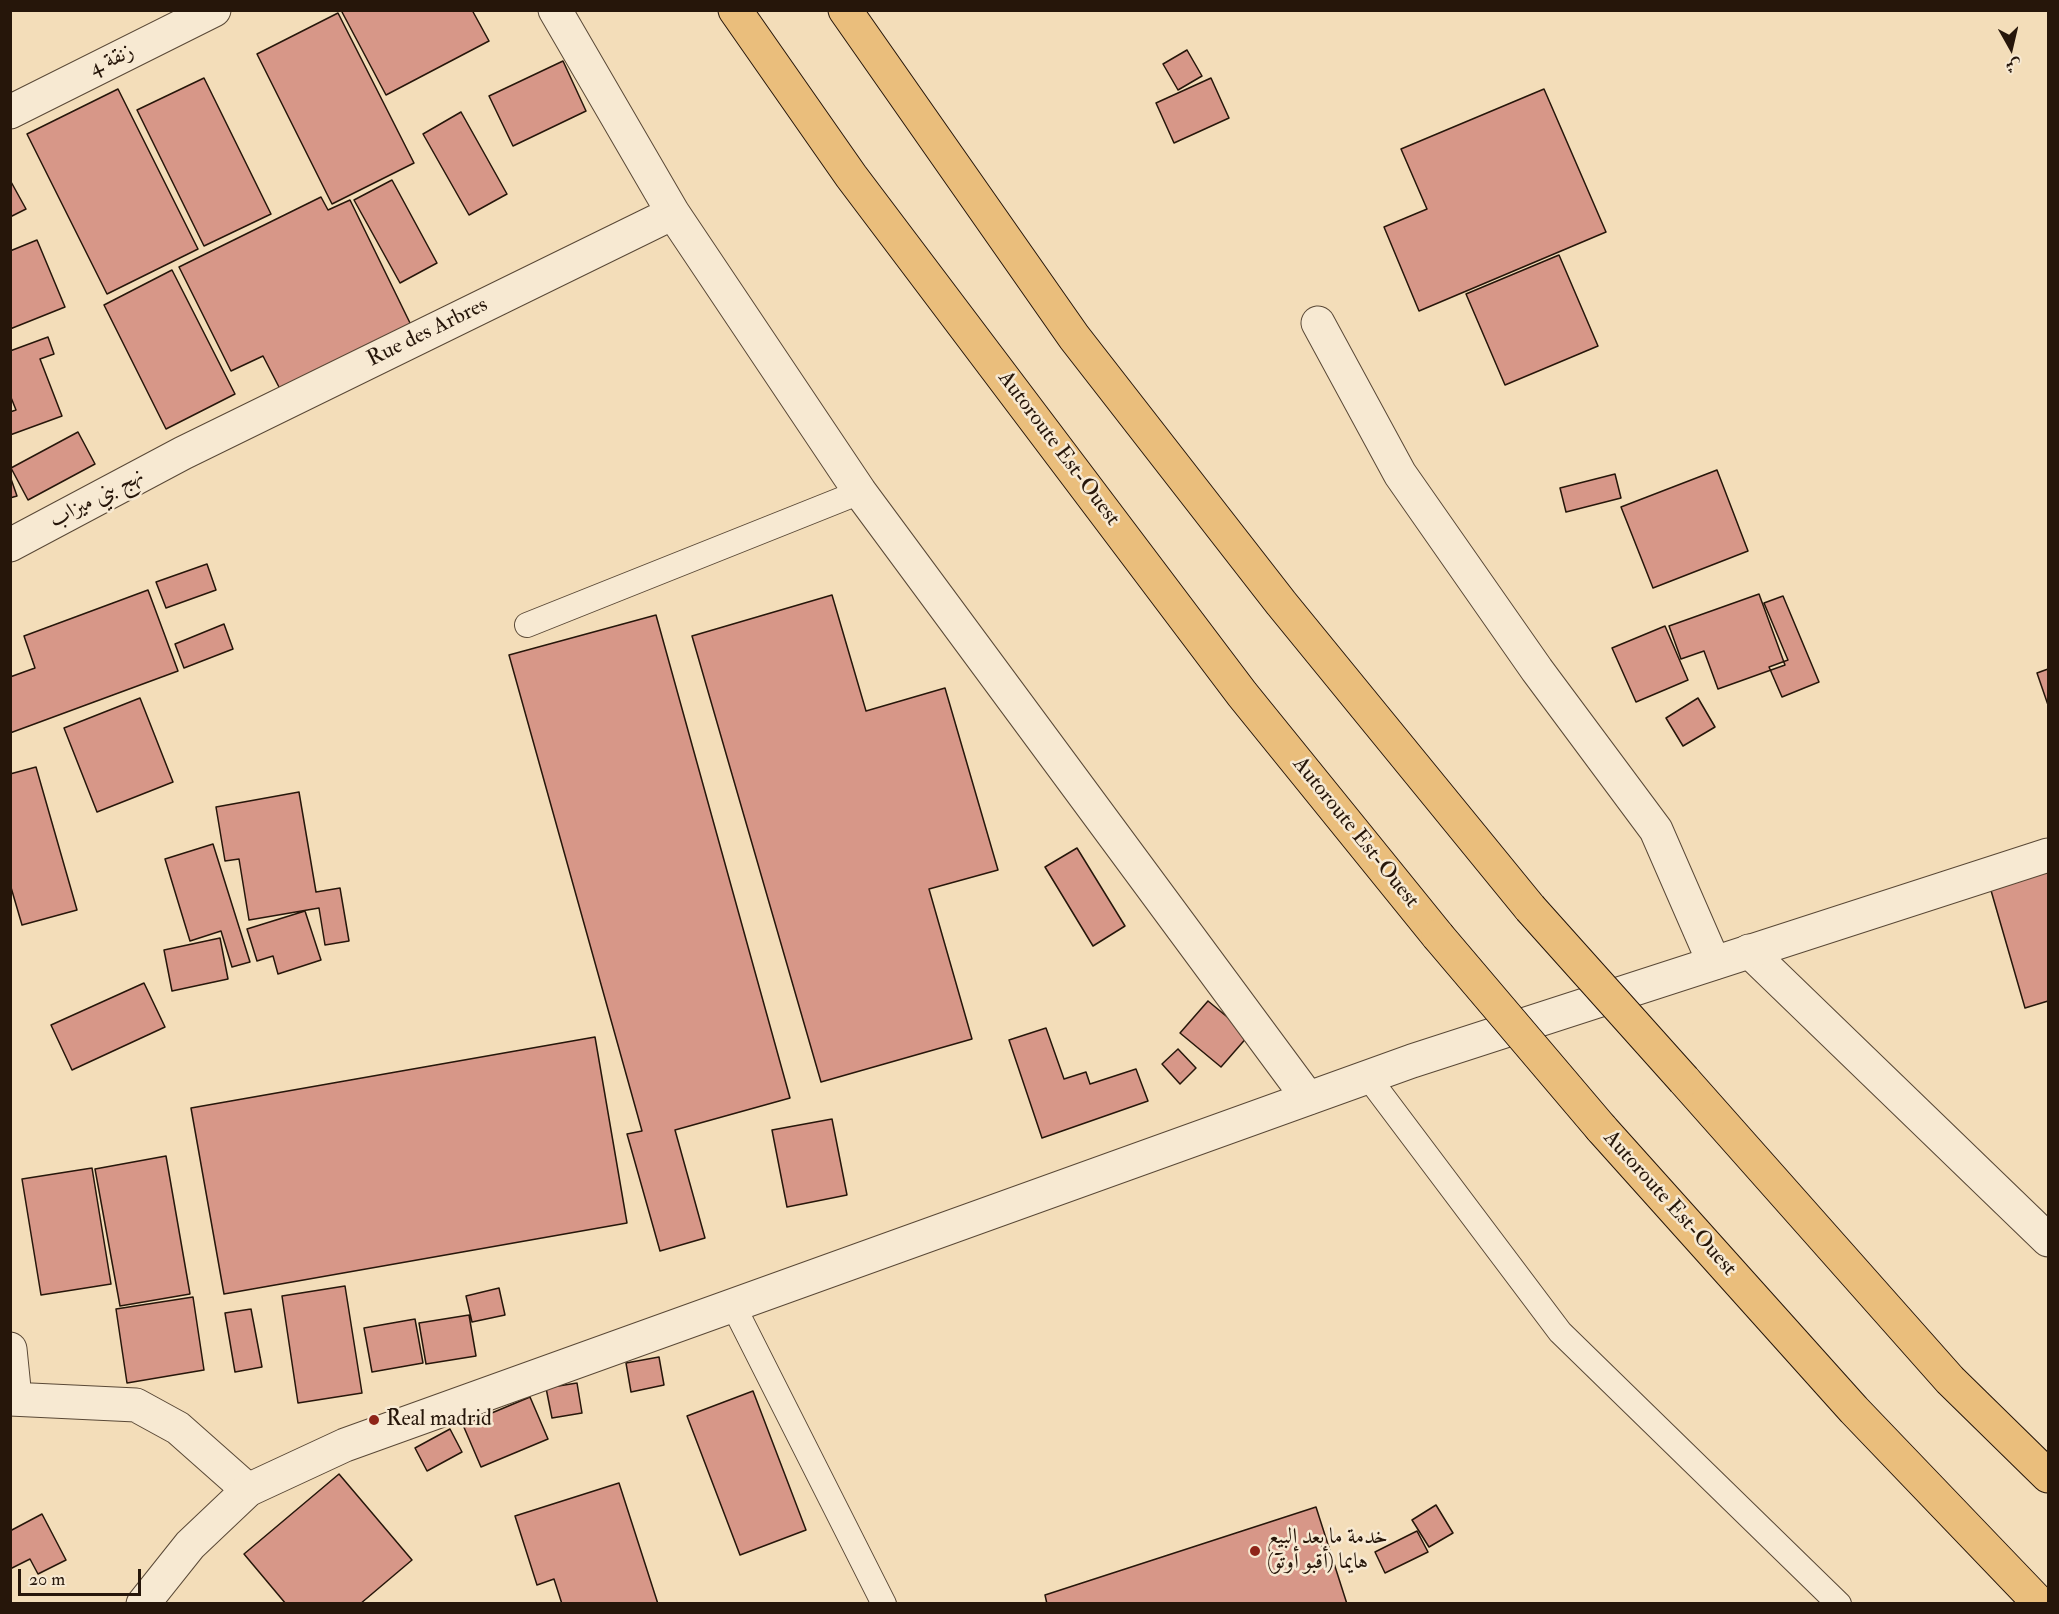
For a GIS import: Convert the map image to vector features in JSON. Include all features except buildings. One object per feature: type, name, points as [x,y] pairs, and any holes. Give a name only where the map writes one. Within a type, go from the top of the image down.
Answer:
[{"type":"highway","name":"Autoroute Est-Ouest","points":[[735,10],[851,176],[1242,694],[1438,936],[1601,1128],[1854,1410],[2040,1604]]},
{"type":"highway","points":[[845,10],[1074,337],[1281,603],[1530,909],[1950,1380],[2049,1476]]},
{"type":"street","name":"زنقة 4","points":[[10,112],[214,10]]},
{"type":"street","points":[[555,10],[674,213],[860,492],[1308,1098]]},
{"type":"street","name":"Rue des Arbres","points":[[183,453],[674,213]]},
{"type":"street","points":[[1318,323],[1400,474],[1537,670],[1656,830],[1714,963]]},
{"type":"street","name":"نهج بني ميزاب","points":[[10,545],[183,453]]},
{"type":"street","points":[[143,1604],[190,1545],[248,1490],[345,1445],[1412,1061],[2049,855]]},
{"type":"street","points":[[1749,951],[2049,1240]]},
{"type":"street","points":[[10,1349],[13,1398],[136,1405],[178,1428],[248,1490]]},
{"type":"lane","points":[[527,625],[860,492]]},
{"type":"lane","points":[[1368,1077],[1560,1332],[1839,1604]]},
{"type":"lane","points":[[733,1305],[884,1604]]},
{"type":"place","name":"Real madrid","points":[[374,1420]]},
{"type":"place","name":"خدمة ما بعد البيع هايما (أقبو أوتو)","points":[[1255,1551]]}]
